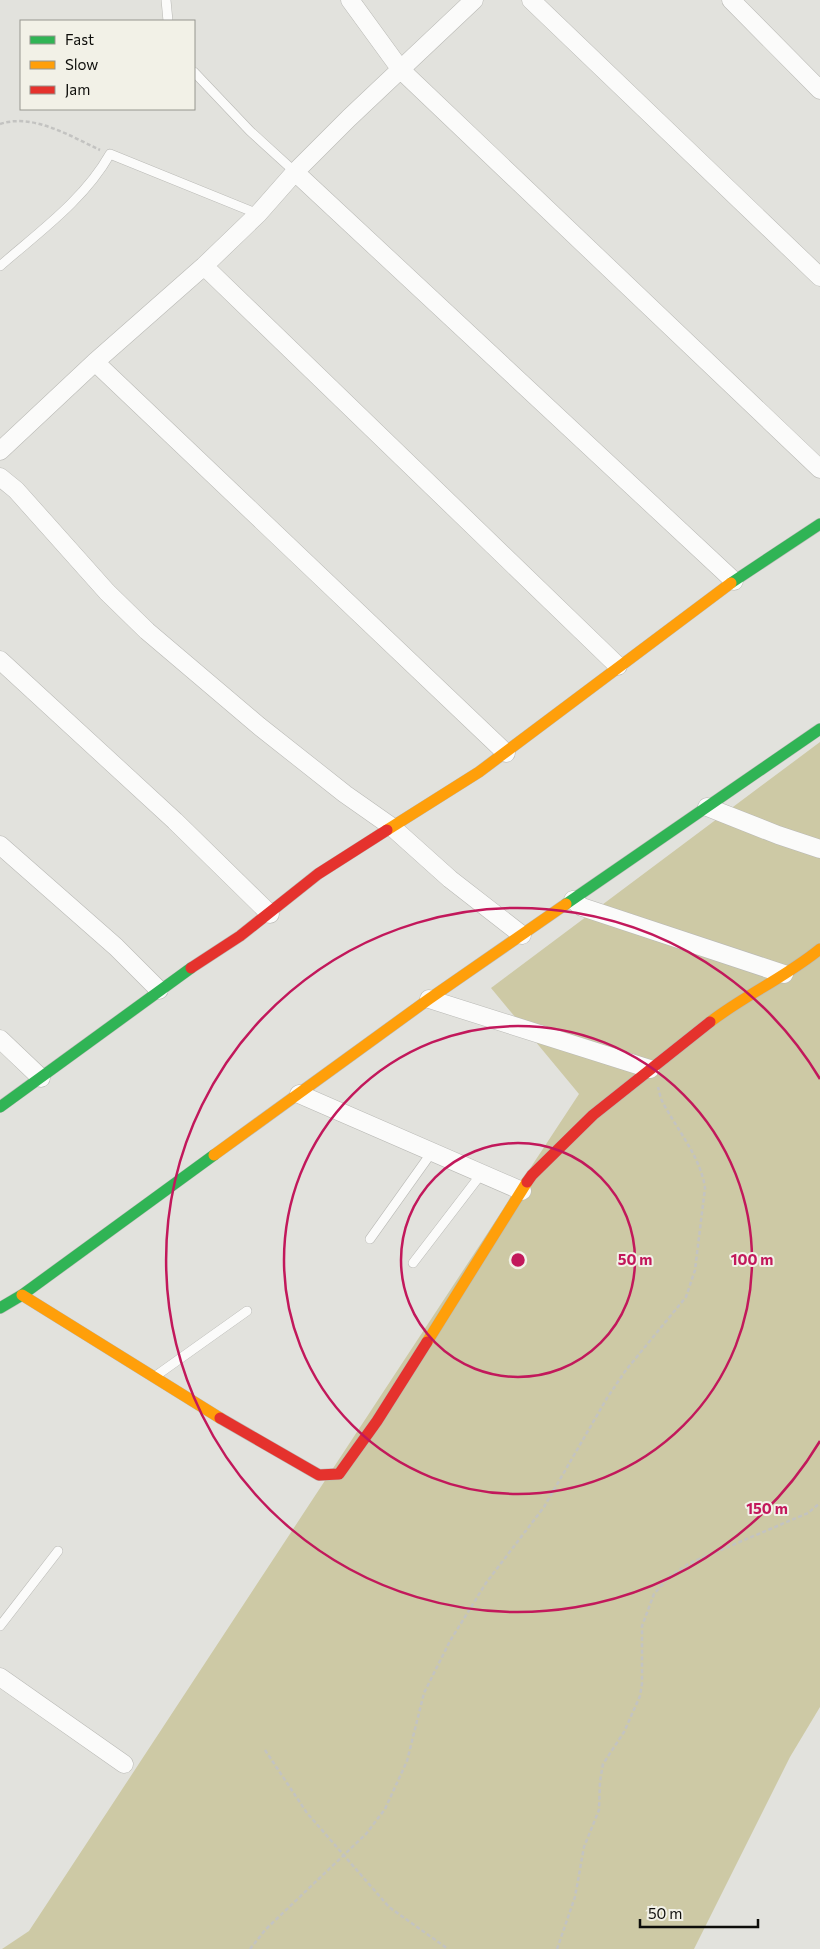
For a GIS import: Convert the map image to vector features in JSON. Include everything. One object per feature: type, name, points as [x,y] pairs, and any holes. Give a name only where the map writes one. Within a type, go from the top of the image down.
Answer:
[{"type":"street","points":[[350,0],[401,70],[820,469]]},
{"type":"street","points":[[0,451],[95,362],[204,266],[258,214],[296,172],[474,0]]},
{"type":"street","points":[[530,0],[820,277]]},
{"type":"street","points":[[731,0],[820,90]]},
{"type":"street","points":[[296,172],[734,581]]},
{"type":"street","points":[[204,266],[618,666]]},
{"type":"street","points":[[95,362],[506,753]]},
{"type":"street","points":[[0,477],[16,490],[101,585],[147,631],[344,794],[392,826],[450,879],[522,935]]},
{"type":"street","points":[[0,1108],[160,990],[270,914],[318,874],[506,753],[618,666],[734,581],[820,524]]},
{"type":"street","points":[[0,660],[175,821],[270,914]]},
{"type":"street","points":[[0,1308],[429,999],[820,729]]},
{"type":"street","points":[[707,807],[778,836],[820,850]]},
{"type":"street","points":[[0,845],[116,947],[160,990]]},
{"type":"street","points":[[573,900],[582,907],[784,974]]},
{"type":"street","points":[[22,1294],[190,1401],[319,1475],[339,1474],[377,1421],[532,1175],[593,1115],[726,1009],[784,974],[820,949]]},
{"type":"street","points":[[429,999],[650,1070]]},
{"type":"street","points":[[0,1039],[40,1078]]},
{"type":"street","points":[[299,1094],[522,1191]]},
{"type":"street","points":[[0,1677],[124,1764]]},
{"type":"lane","points":[[166,0],[168,20]]},
{"type":"lane","points":[[195,73],[250,131],[296,172]]},
{"type":"lane","points":[[0,266],[77,198],[97,176],[110,154],[258,214]]},
{"type":"lane","points":[[370,1239],[432,1152]]},
{"type":"lane","points":[[413,1264],[482,1173]]},
{"type":"lane","points":[[155,1377],[247,1311]]},
{"type":"lane","points":[[0,1626],[58,1551]]},
{"type":"path","points":[[0,124],[11,121],[33,122],[67,134],[110,154]]},
{"type":"path","points":[[250,1949],[266,1929],[375,1823],[393,1795],[407,1761],[420,1703],[428,1683],[468,1610],[544,1507],[607,1398],[626,1370],[652,1336],[679,1306],[691,1287],[705,1188],[704,1178],[698,1163],[662,1099],[656,1078],[650,1070]]},
{"type":"path","points":[[557,1949],[575,1897],[584,1847],[599,1810],[600,1781],[604,1764],[624,1732],[640,1696],[642,1684],[642,1626],[654,1594],[679,1569],[808,1513],[820,1503]]},
{"type":"path","points":[[266,1750],[307,1814],[389,1907],[448,1949]]},
{"type":"shaded area","points":[[820,742],[820,1707],[790,1757],[694,1949],[2,1949],[29,1931],[579,1094],[491,988]]},
{"type":"traffic: fast","points":[[731,583],[820,524]]},
{"type":"traffic: fast","points":[[566,904],[820,729]]},
{"type":"traffic: fast","points":[[0,1107],[191,968]]},
{"type":"traffic: fast","points":[[0,1308],[22,1295],[214,1155]]},
{"type":"traffic: slow","points":[[387,830],[479,772],[731,583]]},
{"type":"traffic: slow","points":[[214,1155],[429,999],[566,904]]},
{"type":"traffic: slow","points":[[710,1022],[820,949]]},
{"type":"traffic: slow","points":[[427,1342],[527,1182]]},
{"type":"traffic: slow","points":[[22,1295],[220,1418]]},
{"type":"traffic: jam","points":[[191,968],[240,936],[318,874],[387,830]]},
{"type":"traffic: jam","points":[[527,1182],[593,1115],[710,1022]]},
{"type":"traffic: jam","points":[[220,1418],[319,1475],[339,1474],[377,1421],[427,1342]]}]
